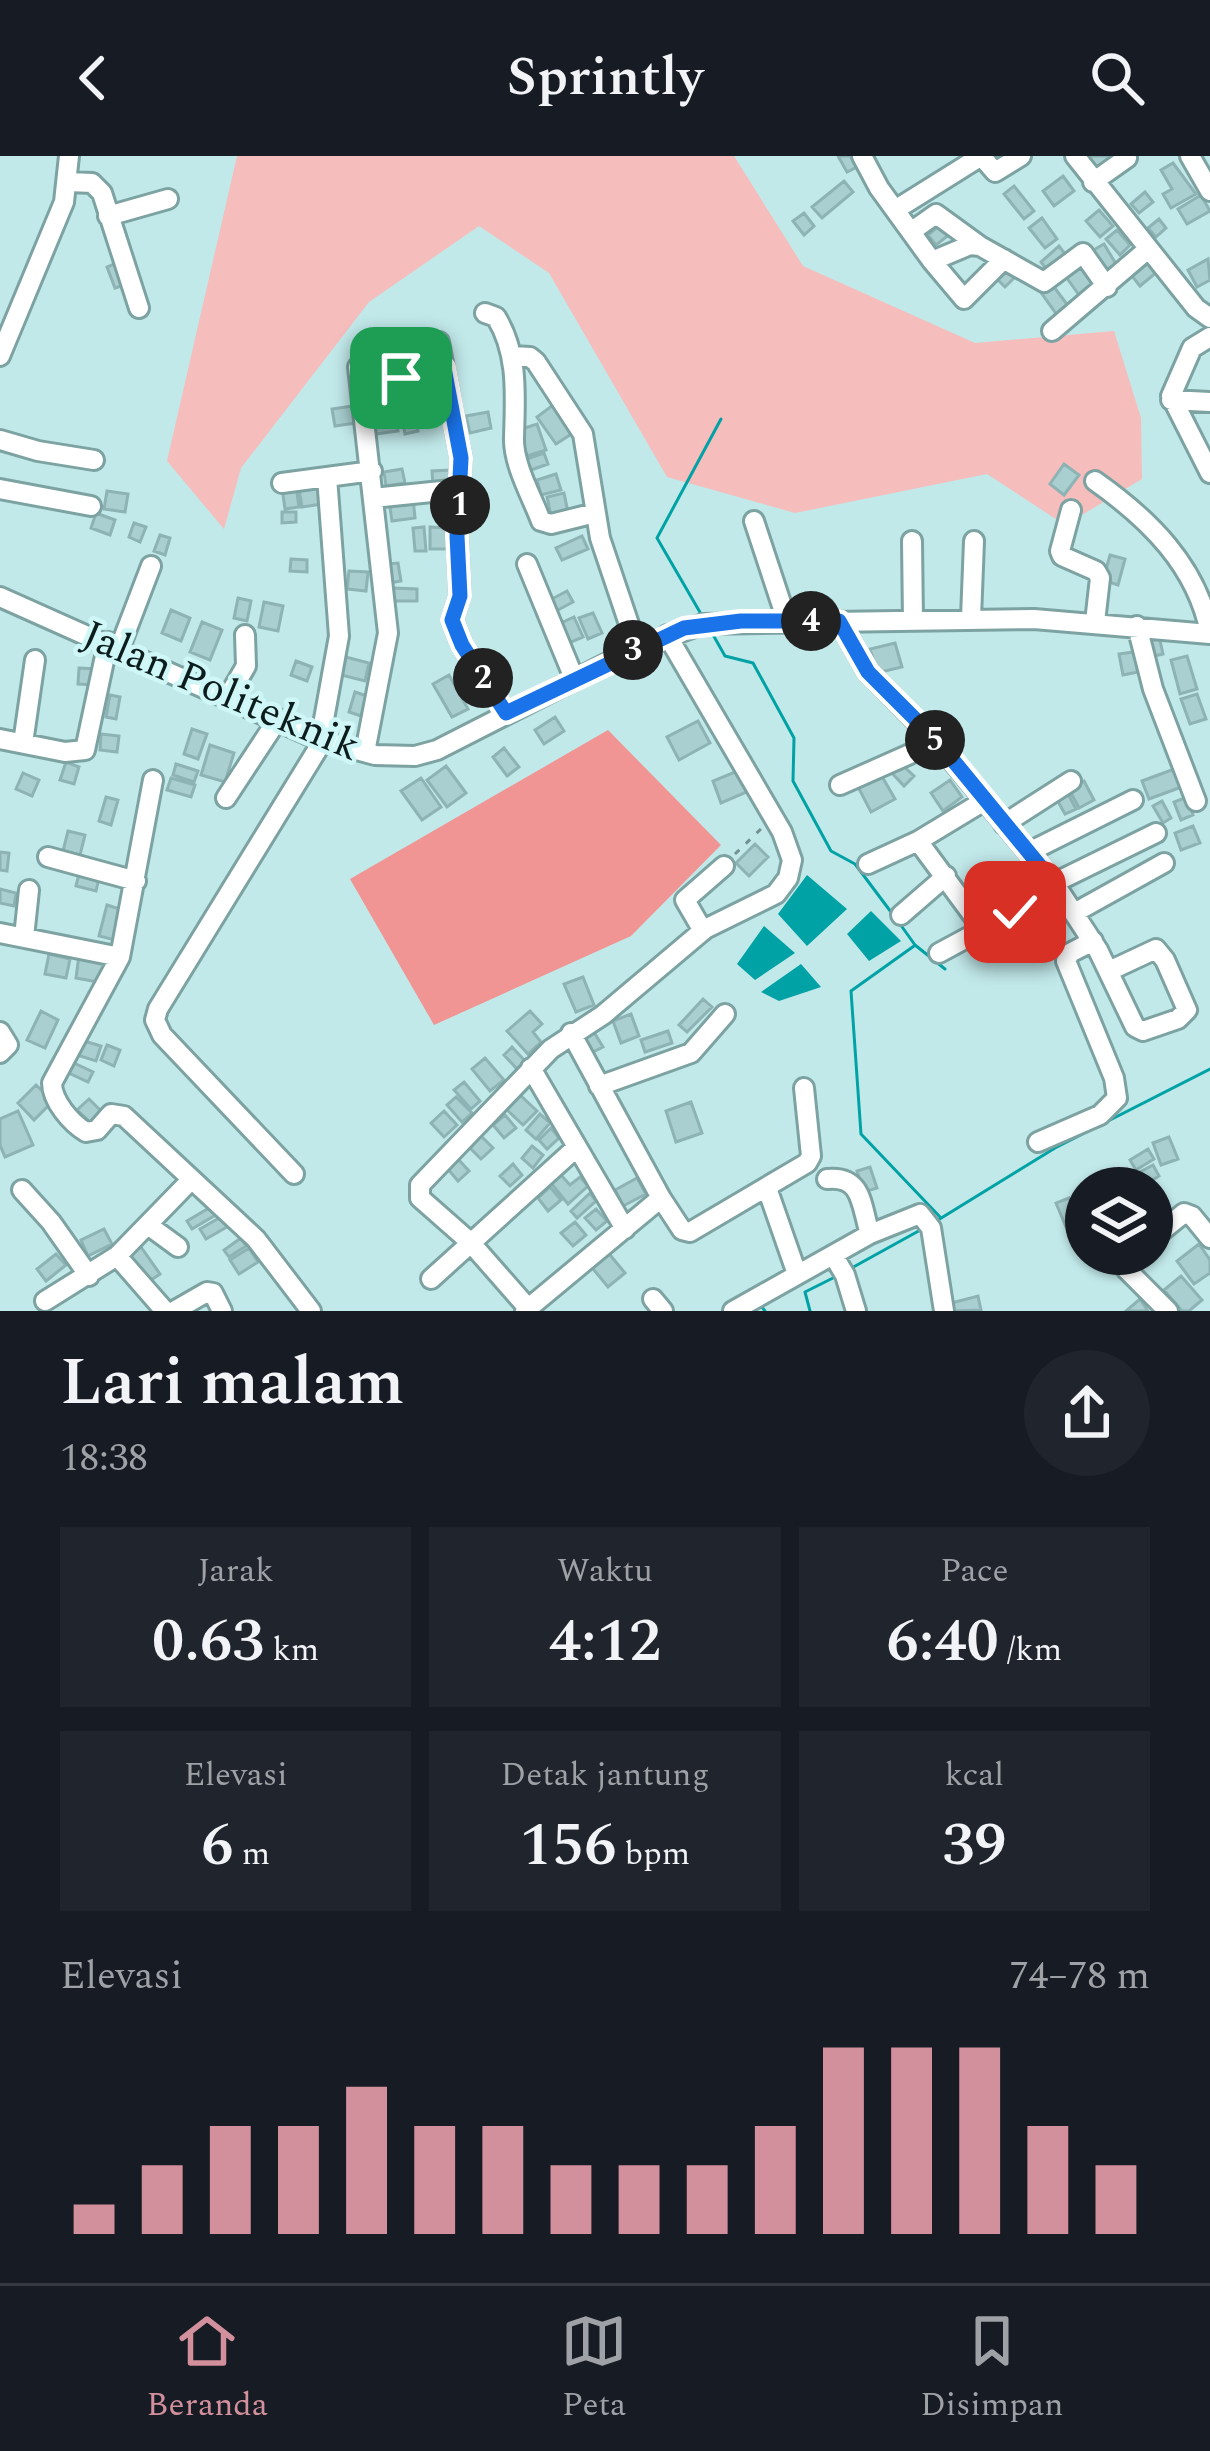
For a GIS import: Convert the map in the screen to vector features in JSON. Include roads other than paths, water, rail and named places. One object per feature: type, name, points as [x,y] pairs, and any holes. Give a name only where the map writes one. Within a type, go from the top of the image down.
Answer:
[{"type":"street","points":[[0,356],[57,222],[69,182],[69,156]]},
{"type":"street","points":[[862,156],[895,210],[964,298],[1004,259]]},
{"type":"street","points":[[895,210],[978,158],[995,172],[1021,156]]},
{"type":"street","points":[[1075,156],[1147,250],[1210,318]]},
{"type":"street","points":[[1190,156],[1208,185]]},
{"type":"street","points":[[1093,182],[1127,158]]},
{"type":"street","points":[[69,182],[96,185],[139,308]]},
{"type":"street","points":[[108,216],[168,199]]},
{"type":"street","points":[[912,231],[936,214],[1044,281],[1083,253],[1107,287]]},
{"type":"street","points":[[932,261],[980,245]]},
{"type":"street","points":[[1052,332],[1147,250]]},
{"type":"street","points":[[485,313],[496,317],[513,356],[514,441],[542,521],[551,524],[595,513]]},
{"type":"street","points":[[1171,400],[1192,348],[1210,337]]},
{"type":"street","points":[[439,342],[458,437],[461,489],[460,601],[452,620],[462,645],[506,713]]},
{"type":"street","points":[[513,356],[536,362],[583,434],[609,574],[637,648]]},
{"type":"street","points":[[365,752],[388,637],[361,377],[444,368]]},
{"type":"street","points":[[1171,400],[1210,402]]},
{"type":"street","points":[[1171,400],[1208,468]]},
{"type":"street","points":[[0,440],[94,460]]},
{"type":"street","points":[[282,483],[371,471]]},
{"type":"street","points":[[294,1174],[163,1035],[155,1020],[315,757],[339,636],[327,477]]},
{"type":"street","points":[[1095,481],[1138,513],[1166,542],[1202,602],[1210,634]]},
{"type":"street","points":[[0,489],[91,506]]},
{"type":"street","points":[[373,498],[461,489]]},
{"type":"street","points":[[1071,510],[1060,551],[1100,578],[1095,622]]},
{"type":"street","points":[[754,520],[787,622]]},
{"type":"street","points":[[912,541],[913,620]]},
{"type":"street","points":[[971,618],[974,541]]},
{"type":"street","points":[[526,564],[574,678]]},
{"type":"street","points":[[0,739],[77,753],[88,747],[114,645],[151,566]]},
{"type":"street","name":"Jalan Politeknik","points":[[0,597],[320,740],[365,752],[427,754],[637,648],[706,623],[971,618],[1095,622],[1210,634]]},
{"type":"street","points":[[839,621],[868,672],[938,742],[1054,883],[1093,940],[1132,1021],[1140,1031],[1178,1019],[1187,1010],[1165,960],[1154,948],[1109,971]]},
{"type":"street","points":[[1137,626],[1153,689],[1196,801]]},
{"type":"street","points":[[228,697],[246,666],[245,635]]},
{"type":"street","points":[[661,1198],[526,1310],[470,1242],[420,1198],[420,1185],[531,1068],[572,1034],[603,1015],[705,929],[767,901],[784,886],[792,860],[776,821],[667,635]]},
{"type":"street","points":[[23,743],[35,660]]},
{"type":"street","points":[[226,798],[278,719]]},
{"type":"street","points":[[840,785],[938,742]]},
{"type":"street","points":[[153,781],[120,957],[52,1083],[52,1092],[75,1126],[86,1132],[97,1130],[111,1114],[124,1116],[256,1239],[311,1311]]},
{"type":"street","points":[[1004,824],[1071,782]]},
{"type":"street","points":[[1028,852],[1133,800]]},
{"type":"street","points":[[868,864],[918,841],[984,801]]},
{"type":"street","points":[[939,952],[1015,912],[1054,883],[1156,833]]},
{"type":"street","points":[[918,841],[983,929]]},
{"type":"street","points":[[48,857],[136,881]]},
{"type":"street","points":[[1074,913],[1164,863]]},
{"type":"street","points":[[705,929],[685,900],[724,866]]},
{"type":"street","points":[[901,915],[946,876]]},
{"type":"street","points":[[24,938],[29,890]]},
{"type":"street","points":[[0,933],[120,957]]},
{"type":"street","points":[[1038,1142],[1100,1115],[1118,1094],[1066,961],[1070,953],[1093,940]]},
{"type":"street","points":[[599,1086],[691,1053],[725,1014]]},
{"type":"street","points":[[0,1032],[8,1045],[0,1053]]},
{"type":"street","points":[[572,1034],[661,1198],[682,1230],[690,1232],[811,1158],[804,1088]]},
{"type":"street","points":[[531,1068],[625,1229]]},
{"type":"street","points":[[430,1279],[577,1148]]},
{"type":"street","points":[[827,1179],[852,1182],[870,1234]]},
{"type":"street","points":[[45,1301],[117,1256],[190,1181]]},
{"type":"street","points":[[767,1189],[797,1274]]},
{"type":"street","points":[[22,1190],[89,1276]]},
{"type":"street","points":[[1173,1222],[1184,1213],[1192,1216],[1210,1238]]},
{"type":"street","points":[[733,1311],[797,1274],[839,1265],[870,1234],[918,1214],[929,1224],[944,1311]]},
{"type":"street","points":[[148,1225],[178,1247]]},
{"type":"street","points":[[117,1256],[169,1311],[207,1292],[213,1293],[222,1311]]},
{"type":"street","points":[[839,1265],[856,1311]]},
{"type":"street","points":[[1132,1275],[1168,1311]]},
{"type":"water","points":[[807,875],[847,909],[807,946],[778,914]]},
{"type":"water","points":[[871,911],[901,941],[869,961],[847,934]]},
{"type":"water","points":[[764,926],[795,953],[755,980],[737,964]]},
{"type":"water","points":[[801,964],[821,987],[779,1001],[761,992]]},
{"type":"waterway","points":[[701,614],[657,538],[721,419]]},
{"type":"waterway","points":[[712,633],[725,656],[753,663],[794,738],[793,781],[831,851],[855,864],[894,916]]},
{"type":"waterway","points":[[900,924],[915,945],[945,969]]},
{"type":"waterway","points":[[914,946],[851,991],[861,1134],[941,1218]]},
{"type":"waterway","points":[[938,1220],[1055,1148],[1210,1069]]},
{"type":"waterway","points":[[848,1270],[924,1228]]},
{"type":"waterway","points":[[810,1311],[805,1292],[835,1277]]},
{"type":"waterway","points":[[761,1306],[765,1311]]}]
